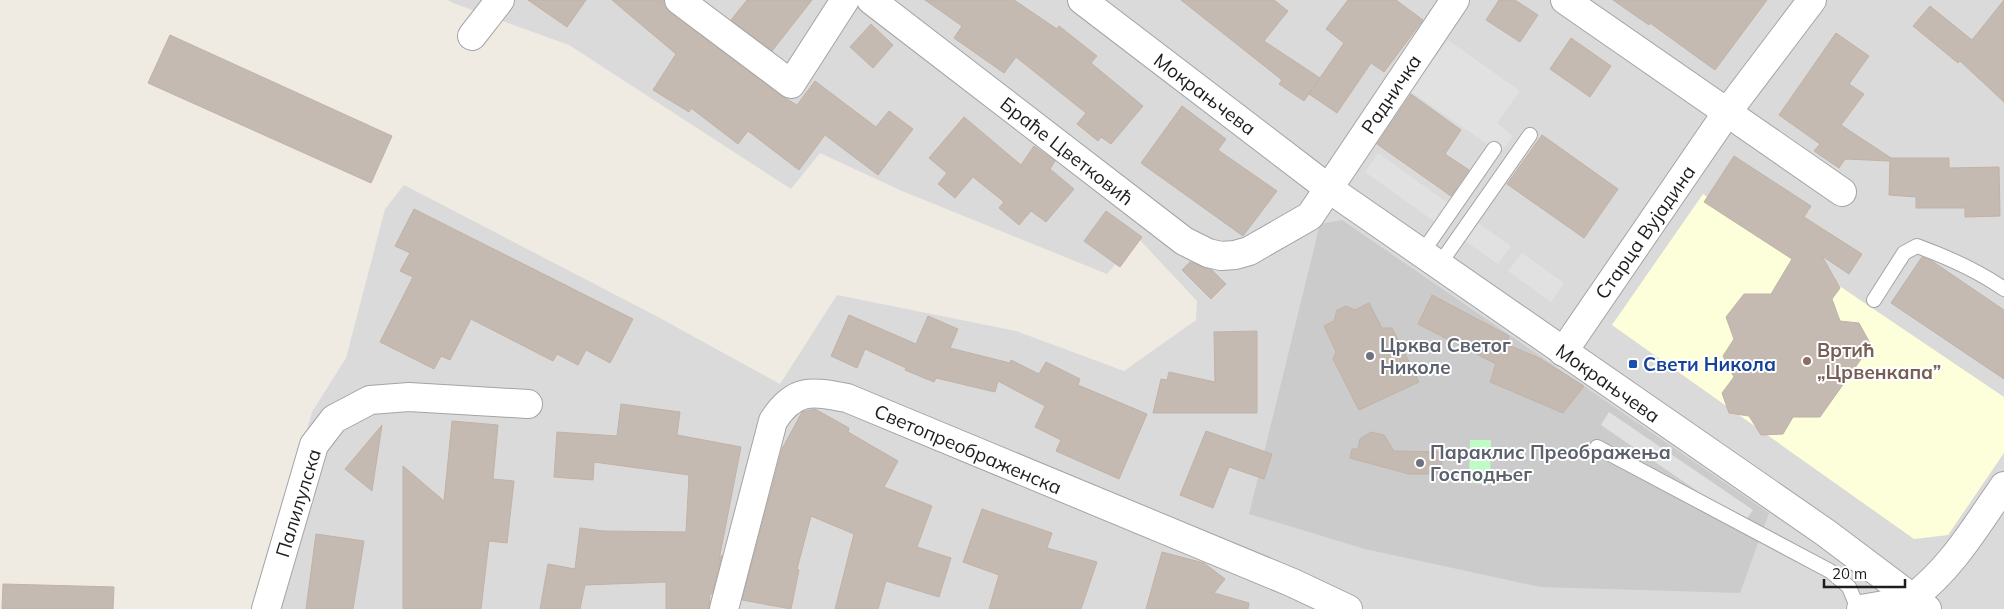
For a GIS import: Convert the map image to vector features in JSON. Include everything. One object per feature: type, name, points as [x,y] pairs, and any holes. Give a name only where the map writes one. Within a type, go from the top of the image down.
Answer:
[{"type":"street","points":[[472,36],[500,0]]},
{"type":"street","points":[[680,0],[791,84],[845,0]]},
{"type":"street","name":"Браће Цветковић","points":[[871,0],[1184,241],[1208,253],[1221,256],[1249,251],[1310,216],[1328,188]]},
{"type":"street","name":"Мокрањчева","points":[[1082,0],[1328,188],[1826,533],[1920,604]]},
{"type":"street","name":"Радничка","points":[[1328,188],[1455,0]]},
{"type":"street","points":[[1565,0],[1728,111],[1842,192]]},
{"type":"street","name":"Старца Вујадина","points":[[1563,352],[1728,111],[1812,0]]},
{"type":"street","name":"Светопреображенска","points":[[724,609],[773,421],[783,406],[800,394],[821,393],[847,398],[1293,583],[1348,609]]},
{"type":"street","name":"Палилулска","points":[[266,609],[314,445],[334,419],[370,400],[399,398],[528,404]]},
{"type":"street","points":[[1859,609],[1896,603],[1920,604],[1931,584],[1957,554],[2004,486]]},
{"type":"lane","points":[[1430,259],[1530,135]]},
{"type":"lane","points":[[1430,259],[1494,149]]},
{"type":"lane","points":[[1874,300],[1904,253],[1916,246],[1954,261],[2004,288]]},
{"type":"lane","points":[[1597,447],[1820,564],[1849,587],[1859,609]]},
{"type":"shaded area","points":[[448,0],[2004,0],[2004,609],[255,609],[312,412],[346,358],[385,209],[404,185],[658,317],[780,384],[837,295],[1016,331],[1124,371],[1196,320],[1197,301],[1138,238],[1107,274],[902,191],[820,153],[791,189],[569,45]]},
{"type":"shaded area","points":[[1448,40],[1520,91],[1497,123],[1513,136],[1500,153],[1410,91]]},
{"type":"shaded area","points":[[1378,153],[1448,203],[1435,222],[1365,172]]},
{"type":"shaded area","name":"Вртић „Црвенкапа”","points":[[1703,194],[2004,397],[2004,453],[1948,535],[1914,539],[1612,325]]},
{"type":"shaded area","points":[[1342,220],[1769,513],[1740,593],[1540,587],[1365,549],[1249,514],[1320,224]]},
{"type":"shaded area","points":[[1478,223],[1511,246],[1498,264],[1465,241]]},
{"type":"shaded area","points":[[1522,253],[1564,283],[1551,302],[1508,271]]},
{"type":"shaded area","points":[[1609,412],[1753,510],[1744,523],[1601,425]]},
{"type":"green space","points":[[1470,440],[1491,440],[1490,484],[1469,483]]},
{"type":"building","points":[[528,0],[586,0],[567,27]]},
{"type":"building","points":[[612,0],[663,0],[665,7],[670,12],[782,96],[797,105],[815,81],[876,127],[889,111],[913,129],[878,175],[825,135],[799,170],[748,131],[738,144],[691,108],[689,112],[653,90],[676,54]]},
{"type":"building","points":[[747,0],[812,0],[772,51],[731,20]]},
{"type":"building","points":[[925,0],[1014,0],[1057,29],[1059,26],[1097,56],[1091,63],[1143,106],[1111,144],[1101,137],[1098,141],[1077,124],[1086,113],[1016,57],[1004,73],[954,38],[962,26]]},
{"type":"building","points":[[1181,0],[1274,0],[1288,11],[1264,41],[1320,78],[1304,101],[1279,84],[1282,80]]},
{"type":"building","points":[[1348,0],[1396,0],[1423,20],[1384,72],[1371,63],[1337,113],[1309,94],[1344,43],[1326,29]]},
{"type":"building","points":[[1499,0],[1515,0],[1538,15],[1520,42],[1486,20]]},
{"type":"building","points":[[1613,0],[1767,0],[1715,70],[1650,23],[1649,25]]},
{"type":"building","points":[[2004,0],[2004,102],[1960,61],[1958,63],[1913,26],[1930,6],[1972,40]]},
{"type":"building","points":[[871,24],[893,45],[873,68],[850,47]]},
{"type":"building","points":[[1836,33],[1869,56],[1849,84],[1864,94],[1841,125],[1891,158],[1949,158],[1949,168],[1999,167],[2000,216],[1965,217],[1965,208],[1916,208],[1916,197],[1889,195],[1890,161],[1845,159],[1839,168],[1814,151],[1820,144],[1779,115]]},
{"type":"building","points":[[170,35],[392,136],[371,183],[148,83]]},
{"type":"building","points":[[1571,38],[1611,66],[1590,97],[1550,69]]},
{"type":"building","points":[[1411,94],[1461,130],[1445,154],[1469,170],[1451,196],[1377,144]]},
{"type":"building","points":[[1182,106],[1226,139],[1218,150],[1277,191],[1243,236],[1141,163]]},
{"type":"building","points":[[964,117],[1021,165],[1034,146],[1055,161],[1050,169],[1074,189],[1046,222],[1031,211],[1019,225],[999,208],[1004,202],[973,177],[955,198],[938,184],[947,173],[929,158]]},
{"type":"building","points":[[1542,135],[1618,189],[1584,238],[1507,184]]},
{"type":"building","points":[[1734,156],[1811,206],[1804,217],[1862,254],[1849,274],[1822,256],[1840,288],[1832,299],[1840,321],[1859,323],[1871,345],[1820,417],[1793,417],[1783,434],[1761,435],[1749,416],[1729,413],[1722,393],[1734,377],[1723,356],[1734,339],[1726,317],[1744,294],[1771,294],[1792,259],[1704,202]]},
{"type":"building","points":[[414,209],[633,319],[610,363],[586,350],[578,365],[557,354],[553,361],[471,319],[450,360],[441,356],[434,369],[380,342],[413,277],[400,271],[410,253],[395,246]]},
{"type":"building","points":[[1106,211],[1142,237],[1120,267],[1084,241]]},
{"type":"building","points":[[1922,257],[1932,261],[2004,310],[2004,379],[1891,303]]},
{"type":"building","points":[[1190,262],[1212,270],[1226,284],[1211,299],[1182,270]]},
{"type":"building","points":[[1432,295],[1509,336],[1506,344],[1539,358],[1584,386],[1563,413],[1490,382],[1496,364],[1418,324]]},
{"type":"building","name":"Црква Светог Николе","points":[[1369,303],[1382,328],[1392,328],[1419,382],[1359,410],[1333,359],[1336,352],[1324,326],[1334,321],[1337,310],[1346,306],[1355,310]]},
{"type":"building","points":[[849,315],[916,344],[928,316],[958,329],[950,348],[1010,363],[1011,360],[1039,374],[1046,362],[1080,379],[1078,385],[1147,414],[1119,479],[1056,451],[1061,440],[1035,427],[1045,406],[998,381],[995,392],[936,378],[934,382],[905,370],[906,368],[865,349],[857,368],[831,356]]},
{"type":"building","points":[[1257,331],[1257,413],[1153,413],[1161,379],[1167,380],[1169,372],[1215,382],[1214,332]]},
{"type":"building","points":[[621,404],[680,412],[677,435],[741,447],[719,560],[722,555],[712,594],[710,594],[709,609],[666,609],[666,582],[585,585],[580,609],[540,609],[548,564],[575,569],[580,528],[603,531],[686,532],[689,475],[594,462],[593,480],[554,477],[557,432],[617,436]]},
{"type":"building","points":[[815,409],[849,428],[848,432],[898,461],[884,487],[932,506],[917,547],[951,558],[939,597],[886,581],[878,609],[835,609],[854,534],[811,516],[797,569],[799,570],[791,609],[742,600],[782,449],[802,412]]},
{"type":"building","points":[[452,421],[498,425],[493,479],[514,481],[507,543],[489,541],[481,609],[403,609],[403,466],[444,501]]},
{"type":"building","points":[[382,425],[372,491],[345,469]]},
{"type":"building","points":[[1206,431],[1272,454],[1264,479],[1229,467],[1213,508],[1180,495]]},
{"type":"building","points":[[1371,432],[1384,435],[1394,451],[1442,452],[1442,474],[1409,474],[1350,458],[1352,449],[1358,449],[1360,439]]},
{"type":"building","points":[[982,509],[1052,533],[1047,548],[1097,562],[1081,609],[989,609],[999,575],[963,562]]},
{"type":"building","points":[[316,534],[364,541],[353,609],[306,609]]},
{"type":"building","points":[[1162,552],[1204,563],[1225,579],[1214,593],[1249,603],[1248,609],[1146,609]]},
{"type":"building","points":[[3,584],[114,587],[113,609],[2,609]]},
{"type":"place","name":"Црква Светог Николе","points":[[1370,356]]},
{"type":"place","name":"Вртић „Црвенкапа”","points":[[1807,361]]},
{"type":"place","name":"Свети Никола","points":[[1633,364]]},
{"type":"place","name":"Параклис Преображења Господњег","points":[[1420,463]]}]
